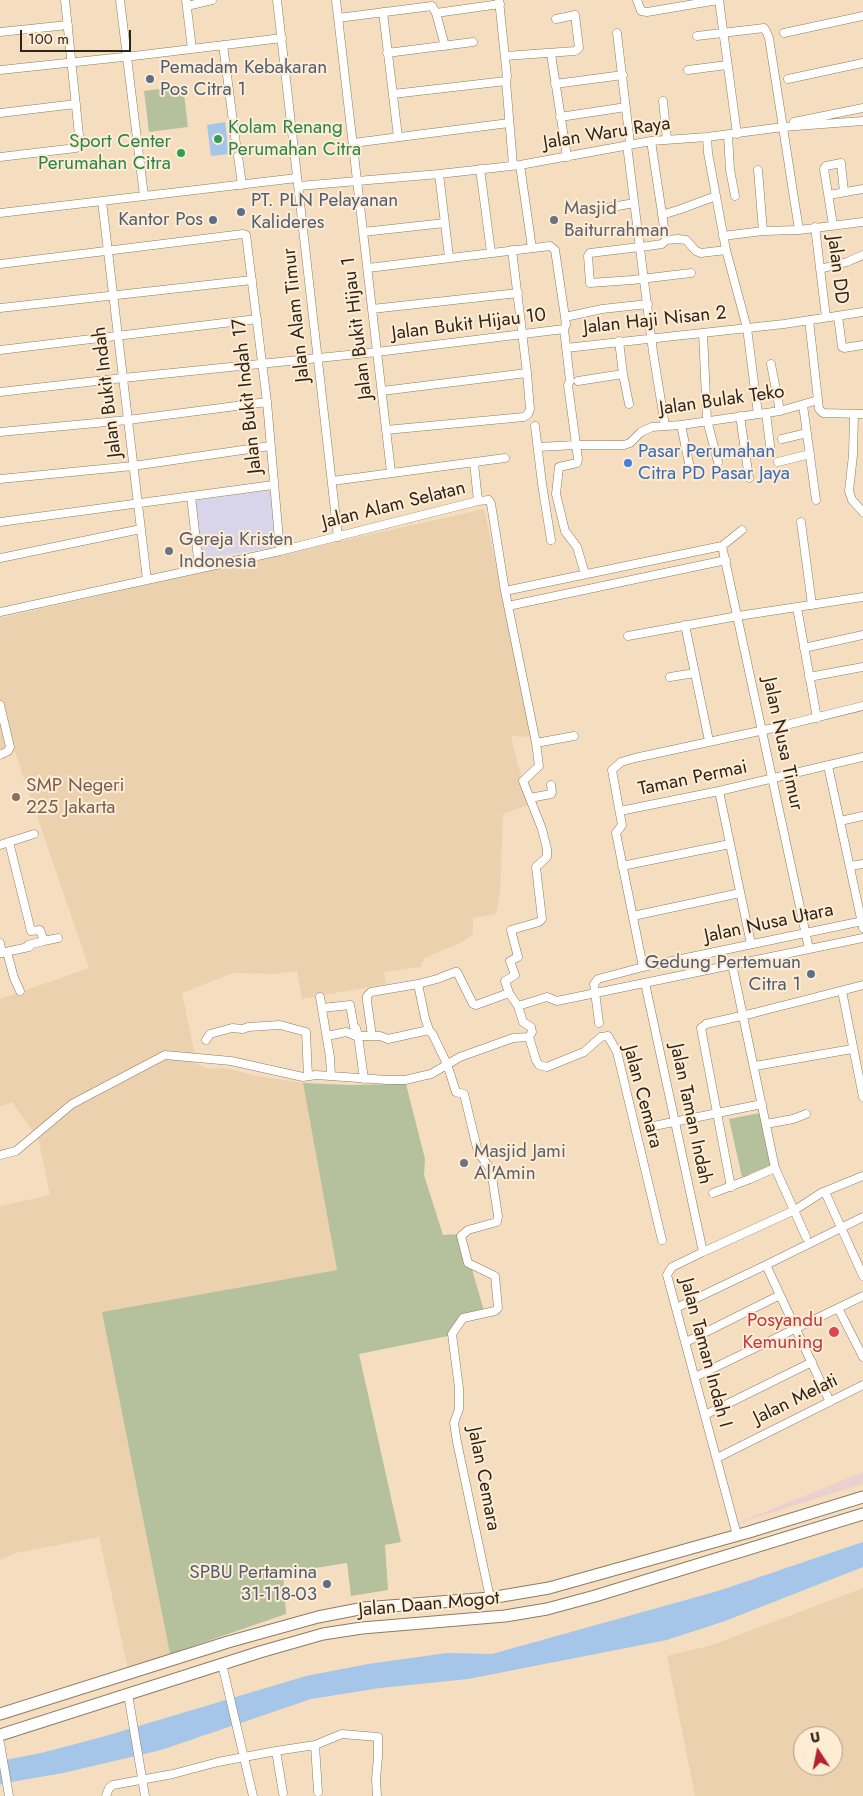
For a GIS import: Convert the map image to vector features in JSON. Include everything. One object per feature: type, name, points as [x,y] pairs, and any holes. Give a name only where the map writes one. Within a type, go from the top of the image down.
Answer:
[{"type":"highway","name":"Jalan Daan Mogot","points":[[0,1714],[296,1622],[342,1612],[490,1598],[549,1588],[863,1497]]},
{"type":"highway","name":"Jalan Daan Mogot","points":[[0,1735],[129,1700],[222,1664],[323,1634],[362,1628],[505,1616],[547,1609],[863,1514]]},
{"type":"highway","points":[[444,1602],[440,1604],[437,1612],[441,1620],[445,1621]]},
{"type":"highway","points":[[412,1604],[416,1607],[419,1614],[416,1622],[412,1624]]},
{"type":"street","points":[[0,156],[76,148],[80,145],[65,0]]},
{"type":"street","points":[[120,0],[144,196]]},
{"type":"street","points":[[192,49],[186,3],[212,0]]},
{"type":"street","name":"Jalan Alam Timur","points":[[278,0],[338,537]]},
{"type":"street","name":"Jalan Bukit Hijau 1","points":[[336,0],[391,472]]},
{"type":"street","points":[[637,0],[641,11],[646,12],[718,0],[737,134]]},
{"type":"street","points":[[436,13],[499,2],[507,77],[509,123],[532,248]]},
{"type":"street","points":[[338,18],[432,6],[436,13],[445,46]]},
{"type":"street","points":[[383,12],[398,137]]},
{"type":"street","points":[[505,56],[575,51],[579,48],[575,15],[556,19]]},
{"type":"street","points":[[784,33],[863,16]]},
{"type":"street","points":[[0,32],[68,25]]},
{"type":"street","points":[[697,36],[764,28],[766,31],[769,38],[784,127],[799,230]]},
{"type":"street","points":[[618,33],[634,204],[653,352],[665,426]]},
{"type":"street","points":[[0,70],[282,38]]},
{"type":"street","points":[[387,53],[473,42]]},
{"type":"street","points":[[223,45],[236,144]]},
{"type":"street","points":[[551,54],[567,157]]},
{"type":"street","points":[[788,79],[863,62]]},
{"type":"street","points":[[688,70],[727,65]]},
{"type":"street","points":[[555,84],[623,76]]},
{"type":"street","points":[[393,94],[506,81]]},
{"type":"street","points":[[663,101],[667,140]]},
{"type":"street","points":[[0,114],[76,104]]},
{"type":"street","points":[[560,116],[626,107]]},
{"type":"street","points":[[794,122],[863,108]]},
{"type":"street","name":"Jalan Waru Raya","points":[[298,186],[440,174],[517,165],[651,141],[863,121]]},
{"type":"street","points":[[353,143],[509,123]]},
{"type":"street","points":[[728,135],[730,170],[735,196]]},
{"type":"street","points":[[707,137],[723,236],[746,328],[771,453]]},
{"type":"street","points":[[651,141],[666,240]]},
{"type":"street","points":[[238,156],[242,185]]},
{"type":"street","points":[[833,225],[824,169],[826,166],[841,163],[844,192]]},
{"type":"street","points":[[480,169],[491,252]]},
{"type":"street","points":[[758,170],[763,231]]},
{"type":"street","points":[[440,174],[449,257]]},
{"type":"street","points":[[0,214],[298,178]]},
{"type":"street","points":[[828,195],[863,189]]},
{"type":"street","points":[[662,215],[716,196]]},
{"type":"street","name":"Jalan Bukit Indah","points":[[102,201],[146,580]]},
{"type":"street","points":[[601,209],[634,204]]},
{"type":"street","points":[[723,236],[763,231],[799,230],[863,222]]},
{"type":"street","points":[[364,232],[445,223]]},
{"type":"street","name":"Jalan DD","points":[[815,227],[826,317]]},
{"type":"street","name":"Jalan Bukit Indah 17","points":[[108,251],[243,234],[247,238],[267,402],[280,550]]},
{"type":"street","points":[[690,273],[590,283],[588,256],[590,253],[640,248],[662,244],[666,240],[678,239],[686,240],[696,251],[701,253],[726,250]]},
{"type":"street","points":[[368,268],[550,246],[555,250],[566,325],[564,329],[566,348],[574,381]]},
{"type":"street","points":[[386,430],[524,418],[528,414],[530,409],[527,374],[512,250]]},
{"type":"street","points":[[0,264],[108,251]]},
{"type":"street","points":[[820,270],[848,262],[863,255]]},
{"type":"street","points":[[0,308],[252,280]]},
{"type":"street","points":[[372,309],[518,293]]},
{"type":"street","points":[[565,317],[602,309],[648,304]]},
{"type":"street","name":"Jalan Haji Nisan 2","points":[[566,348],[746,328],[863,312]]},
{"type":"street","points":[[838,316],[842,347],[863,345]]},
{"type":"street","points":[[0,350],[257,319]]},
{"type":"street","points":[[808,320],[819,409],[823,413],[863,414]]},
{"type":"street","name":"Jalan Bukit Hijau 10","points":[[0,392],[377,352],[564,329]]},
{"type":"street","points":[[703,333],[707,420],[718,462]]},
{"type":"street","points":[[619,341],[629,404]]},
{"type":"street","points":[[771,364],[780,411]]},
{"type":"street","points":[[382,391],[527,374]]},
{"type":"street","points":[[585,574],[577,547],[565,531],[556,494],[559,467],[577,463],[578,459],[568,385],[574,381],[623,374]]},
{"type":"street","name":"Jalan Bulak Teko","points":[[538,448],[630,443],[641,432],[652,427],[681,425],[780,411],[818,400]]},
{"type":"street","points":[[0,432],[128,420],[267,402]]},
{"type":"street","points":[[803,405],[816,500]]},
{"type":"street","points":[[854,414],[853,455],[849,491],[852,500],[863,512]]},
{"type":"street","points":[[740,416],[749,478]]},
{"type":"street","points":[[681,425],[690,468]]},
{"type":"street","points":[[535,426],[551,540]]},
{"type":"street","points":[[782,439],[807,433]]},
{"type":"street","points":[[0,479],[133,466],[270,446]]},
{"type":"street","points":[[778,462],[810,454]]},
{"type":"street","points":[[332,481],[505,458]]},
{"type":"street","points":[[474,463],[478,501]]},
{"type":"street","points":[[0,522],[273,485]]},
{"type":"street","points":[[191,496],[199,568]]},
{"type":"street","name":"Jalan Alam Selatan","points":[[0,612],[338,537],[478,501],[489,500],[492,504],[506,591]]},
{"type":"street","points":[[801,522],[812,606]]},
{"type":"street","points":[[0,558],[141,529]]},
{"type":"street","points":[[0,1155],[16,1151],[72,1104],[166,1055],[231,1061],[303,1077],[331,1076],[405,1080],[431,1074],[460,1057],[513,1038],[529,1036],[532,1032],[531,1027],[524,1022],[505,981],[515,976],[510,961],[518,957],[511,930],[539,922],[542,919],[536,867],[547,858],[547,849],[542,829],[523,781],[538,766],[536,743],[506,591],[722,546],[742,530]]},
{"type":"street","name":"Jalan Nusa Timur","points":[[722,546],[809,949]]},
{"type":"street","points":[[650,560],[653,574]]},
{"type":"street","points":[[508,606],[726,560]]},
{"type":"street","points":[[628,636],[738,616],[863,597]]},
{"type":"street","points":[[798,613],[817,718]]},
{"type":"street","points":[[685,626],[709,742]]},
{"type":"street","points":[[804,648],[863,638]]},
{"type":"street","points":[[809,677],[863,667]]},
{"type":"street","points":[[670,677],[695,673]]},
{"type":"street","points":[[0,705],[10,747],[8,751],[0,755]]},
{"type":"street","points":[[643,967],[616,833],[622,825],[612,770],[621,762],[863,706]]},
{"type":"street","points":[[536,743],[574,736]]},
{"type":"street","name":"Taman Permai","points":[[620,811],[719,791],[863,757]]},
{"type":"street","points":[[828,766],[862,923]]},
{"type":"street","points":[[530,798],[551,794],[552,785]]},
{"type":"street","points":[[719,791],[751,944]]},
{"type":"street","points":[[840,821],[863,816]]},
{"type":"street","points":[[0,845],[34,834]]},
{"type":"street","points":[[9,842],[31,931],[40,930],[44,941]]},
{"type":"street","points":[[622,866],[730,844]]},
{"type":"street","points":[[850,866],[863,864]]},
{"type":"street","points":[[633,916],[740,893]]},
{"type":"street","name":"Jalan Nusa Utara","points":[[595,993],[595,981],[643,967],[862,923]]},
{"type":"street","points":[[3,952],[58,938]]},
{"type":"street","points":[[518,1006],[547,997],[557,1001],[863,938]]},
{"type":"street","points":[[0,942],[20,991]]},
{"type":"street","points":[[732,964],[775,1168],[806,1237]]},
{"type":"street","points":[[372,1036],[367,1010],[367,996],[374,991],[418,984],[457,972],[473,1004],[476,1005],[509,993]]},
{"type":"street","name":"Jalan Taman Indah","points":[[645,983],[703,1252]]},
{"type":"street","points":[[418,984],[429,1030],[447,1064]]},
{"type":"street","points":[[731,1187],[701,1028],[706,1024],[863,985]]},
{"type":"street","points":[[842,991],[863,1097]]},
{"type":"street","points":[[595,993],[599,1023]]},
{"type":"street","points":[[320,997],[327,1036],[331,1076]]},
{"type":"street","points":[[322,1008],[350,1005],[354,1027],[358,1036],[364,1079]]},
{"type":"street","points":[[206,1040],[210,1034],[232,1028],[243,1029],[247,1027],[280,1025],[306,1032],[308,1076]]},
{"type":"street","points":[[327,1036],[346,1032],[358,1036],[388,1038],[429,1030]]},
{"type":"street","name":"Jalan Cemara","points":[[529,1036],[536,1060],[539,1065],[547,1067],[584,1052],[601,1037],[608,1036],[616,1052],[662,1240]]},
{"type":"street","points":[[755,1066],[852,1048]]},
{"type":"street","name":"Jalan Cemara","points":[[447,1064],[456,1092],[464,1094],[478,1152],[491,1170],[498,1216],[497,1222],[468,1230],[461,1236],[468,1263],[495,1276],[498,1310],[463,1318],[452,1334],[459,1388],[459,1409],[454,1423],[490,1598]]},
{"type":"street","points":[[649,1128],[762,1104]]},
{"type":"street","points":[[766,1124],[793,1119],[806,1114]]},
{"type":"street","points":[[713,1192],[731,1187],[775,1168]]},
{"type":"street","name":"Jalan Taman Indah I","points":[[737,1535],[667,1276],[668,1272],[672,1267],[795,1210],[825,1192],[863,1176]]},
{"type":"street","points":[[825,1192],[863,1276]]},
{"type":"street","points":[[676,1308],[863,1217]]},
{"type":"street","points":[[855,1260],[863,1256]]},
{"type":"street","points":[[766,1265],[830,1402]]},
{"type":"street","points":[[686,1342],[780,1295]]},
{"type":"street","points":[[695,1377],[863,1296]]},
{"type":"street","points":[[838,1308],[859,1340],[863,1357]]},
{"type":"street","points":[[705,1415],[812,1362]]},
{"type":"street","name":"Jalan Melati","points":[[717,1458],[863,1386]]},
{"type":"street","points":[[222,1664],[253,1796]]},
{"type":"street","points":[[129,1700],[139,1778],[144,1796]]},
{"type":"street","points":[[106,1796],[108,1788],[113,1785],[139,1778],[173,1774],[218,1762],[315,1745],[342,1734],[378,1738],[377,1796]]},
{"type":"street","points":[[315,1745],[318,1792]]},
{"type":"street","points":[[1,1746],[9,1796]]},
{"type":"street","points":[[276,1751],[283,1793]]},
{"type":"shaded area","points":[[270,490],[276,547],[198,560],[192,501]]},
{"type":"shaded area","points":[[484,509],[533,737],[511,736],[528,805],[503,814],[500,894],[496,914],[473,918],[473,934],[462,942],[425,958],[420,967],[384,972],[386,984],[302,999],[297,971],[275,974],[233,973],[182,993],[197,1064],[209,1069],[225,1068],[257,1076],[303,1083],[337,1270],[103,1312],[170,1654],[128,1669],[99,1537],[16,1553],[0,1560],[0,1206],[50,1195],[39,1142],[35,1134],[12,1102],[0,1107],[0,999],[89,968],[15,752],[0,755],[0,618]]},
{"type":"shaded area","points":[[863,1472],[863,1484],[732,1525]]},
{"type":"shaded area","points":[[863,1588],[863,1796],[695,1796],[667,1656],[712,1645]]},
{"type":"green space","points":[[183,86],[188,127],[149,132],[144,91]]},
{"type":"green space","points":[[303,1083],[351,1085],[406,1084],[425,1159],[424,1175],[443,1235],[462,1234],[484,1311],[461,1317],[448,1336],[359,1354],[401,1542],[385,1545],[388,1590],[351,1596],[347,1563],[283,1573],[286,1614],[170,1654],[102,1312],[337,1270]]},
{"type":"green space","points":[[760,1113],[771,1165],[742,1177],[729,1119]]},
{"type":"water","name":"Kolam Renang Perumahan Citra","points":[[225,122],[229,154],[211,156],[207,125]]},
{"type":"water","points":[[863,1542],[863,1567],[725,1621],[667,1640],[468,1679],[380,1688],[311,1699],[161,1750],[63,1773],[0,1784],[0,1761],[41,1753],[102,1737],[306,1676],[368,1664],[447,1653],[492,1654],[718,1591]]},
{"type":"place","name":"Pemadam Kebakaran Pos Citra 1","points":[[150,79]]},
{"type":"place","name":"Kolam Renang Perumahan Citra","points":[[218,139]]},
{"type":"place","name":"Sport Center Perumahan Citra","points":[[181,153]]},
{"type":"place","name":"PT. PLN Pelayanan Kalideres","points":[[241,212]]},
{"type":"place","name":"Kantor Pos","points":[[213,220]]},
{"type":"place","name":"Masjid Baiturrahman","points":[[554,220]]},
{"type":"place","name":"Pasar Perumahan Citra PD Pasar Jaya","points":[[628,463]]},
{"type":"place","name":"Gereja Kristen Indonesia","points":[[169,551]]},
{"type":"place","name":"SMP Negeri 225 Jakarta","points":[[16,797]]},
{"type":"place","name":"Gedung Pertemuan Citra 1","points":[[811,974]]},
{"type":"place","name":"Masjid Jami Al'Amin","points":[[464,1163]]},
{"type":"place","name":"Posyandu Kemuning","points":[[834,1332]]},
{"type":"place","name":"SPBU Pertamina 31-118-03","points":[[327,1584]]}]
